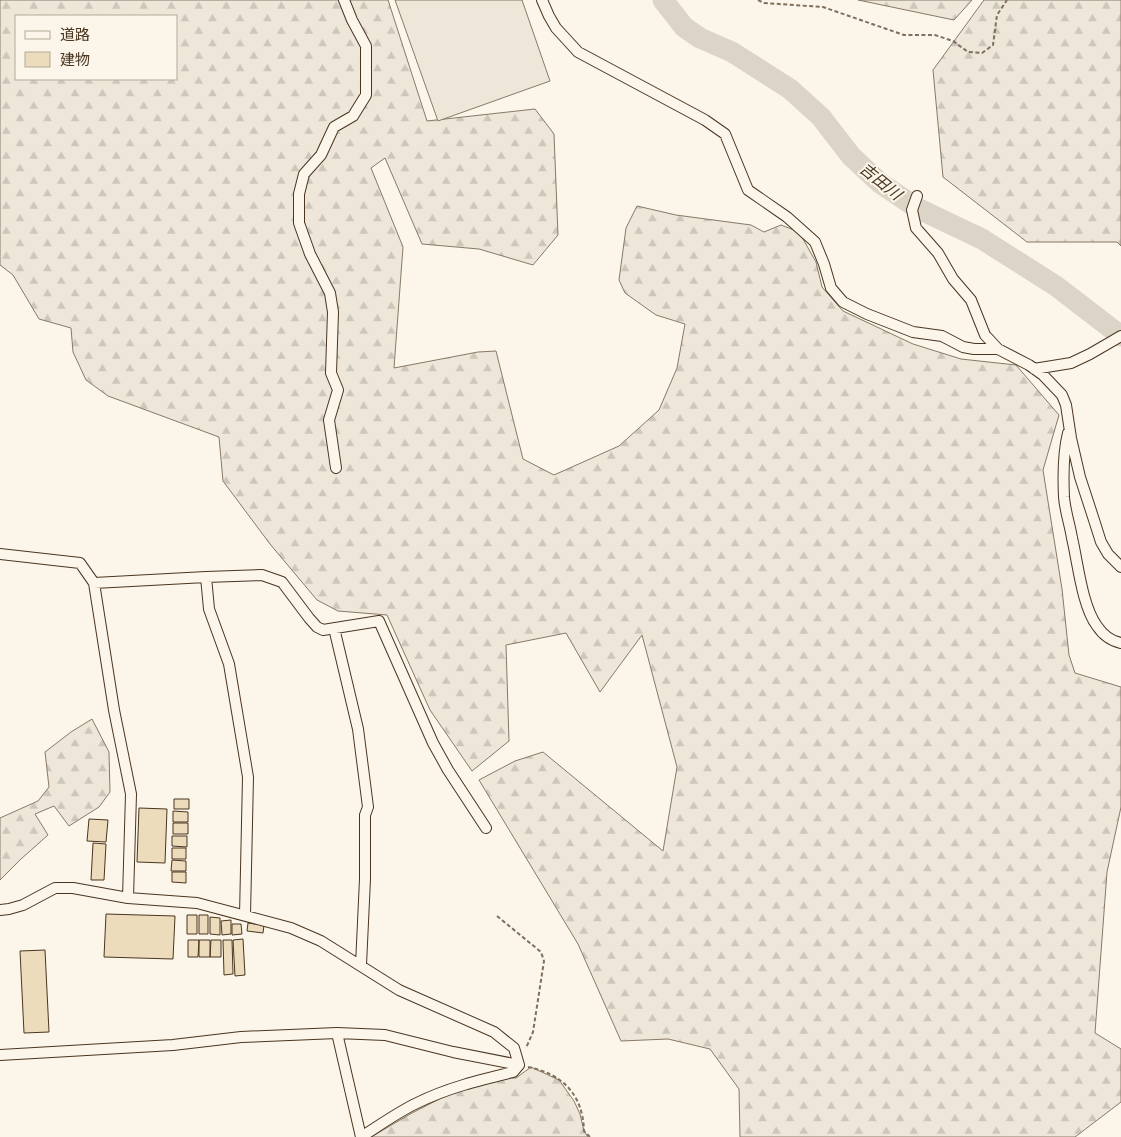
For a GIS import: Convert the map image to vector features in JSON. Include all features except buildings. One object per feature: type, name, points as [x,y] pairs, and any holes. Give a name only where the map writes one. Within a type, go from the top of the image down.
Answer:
[{"type":"street","points":[[336,468],[328,420],[338,390],[330,373],[334,312],[330,293],[310,254],[299,223],[299,194],[304,174],[321,156],[334,127],[353,116],[366,95],[366,46],[344,0]]},
{"type":"street","points":[[542,0],[548,16],[556,28],[578,52],[705,120],[725,134],[748,190],[787,216],[815,242],[822,257],[831,288],[843,302],[912,332],[942,336],[968,348],[998,349]]},
{"type":"street","points":[[917,196],[912,210],[916,228],[938,253],[953,279],[970,300],[985,335],[998,349],[1043,375],[1062,395],[1066,405],[1080,477],[1102,542],[1108,554],[1121,567]]},
{"type":"street","points":[[1034,369],[1071,363],[1121,336]]},
{"type":"street","points":[[1070,427],[1065,445],[1064,499],[1085,598],[1090,615],[1097,626],[1105,636],[1121,643]]},
{"type":"street","points":[[0,554],[80,563],[94,583],[114,710],[131,794],[128,898]]},
{"type":"street","points":[[94,583],[262,575],[282,582],[317,627],[323,630],[379,621],[433,742],[448,770],[486,828]]},
{"type":"street","points":[[206,578],[210,609],[229,664],[248,776],[245,915]]},
{"type":"street","points":[[334,628],[358,729],[368,807],[365,815],[365,878],[360,965]]},
{"type":"street","points":[[0,910],[23,904],[55,888],[73,888],[128,898],[198,903],[291,928],[321,940],[399,990],[494,1032],[514,1048],[519,1065]]},
{"type":"street","points":[[0,1055],[173,1045],[241,1037],[337,1033],[385,1035],[453,1052],[519,1065]]},
{"type":"street","points":[[337,1033],[361,1137],[418,1102],[448,1090],[512,1072],[519,1065]]},
{"type":"path","points":[[758,0],[764,3],[823,7],[904,35],[935,36],[953,41],[968,52],[982,53],[993,45],[997,15],[1008,0]]},
{"type":"path","points":[[497,916],[541,952],[544,961],[533,1032],[519,1065],[544,1070],[561,1080],[574,1094],[584,1119],[584,1132],[590,1137]]},
{"type":"green space","points":[[0,0],[388,0],[427,121],[535,109],[554,134],[558,235],[533,265],[479,249],[422,244],[385,158],[371,168],[403,247],[394,368],[478,352],[496,351],[523,459],[554,475],[619,446],[659,410],[677,368],[685,324],[656,315],[625,293],[619,280],[626,228],[637,206],[676,215],[751,225],[764,232],[781,225],[799,232],[816,262],[822,287],[843,311],[913,344],[961,359],[1016,365],[1059,415],[1043,470],[1062,589],[1069,655],[1075,673],[1121,687],[1121,807],[1107,872],[1095,1033],[1121,1049],[1121,1102],[1075,1137],[740,1137],[739,1089],[710,1049],[668,1039],[621,1041],[578,944],[479,780],[515,761],[543,752],[663,851],[677,767],[642,635],[600,692],[566,633],[506,645],[509,741],[472,771],[430,710],[387,615],[338,611],[317,600],[270,544],[223,481],[219,437],[108,396],[86,380],[73,352],[71,328],[39,319],[13,275],[0,265]]},
{"type":"green space","points":[[395,0],[522,0],[550,81],[438,121]]},
{"type":"green space","points":[[858,0],[972,0],[954,20]]},
{"type":"green space","points":[[984,0],[1121,0],[1121,246],[1117,242],[1027,242],[943,177],[933,70]]},
{"type":"green space","points":[[92,719],[109,752],[110,792],[99,807],[69,826],[54,806],[35,814],[48,835],[0,880],[0,818],[38,801],[49,787],[45,752]]},
{"type":"green space","points":[[531,1067],[559,1080],[574,1101],[580,1114],[584,1131],[588,1137],[371,1137],[457,1090],[500,1078],[516,1078]]},
{"type":"waterway","name":"吉田川","points":[[663,0],[684,27],[700,38],[732,52],[790,89],[821,117],[851,156],[880,183],[917,208],[982,239],[1056,286],[1121,336]]}]
